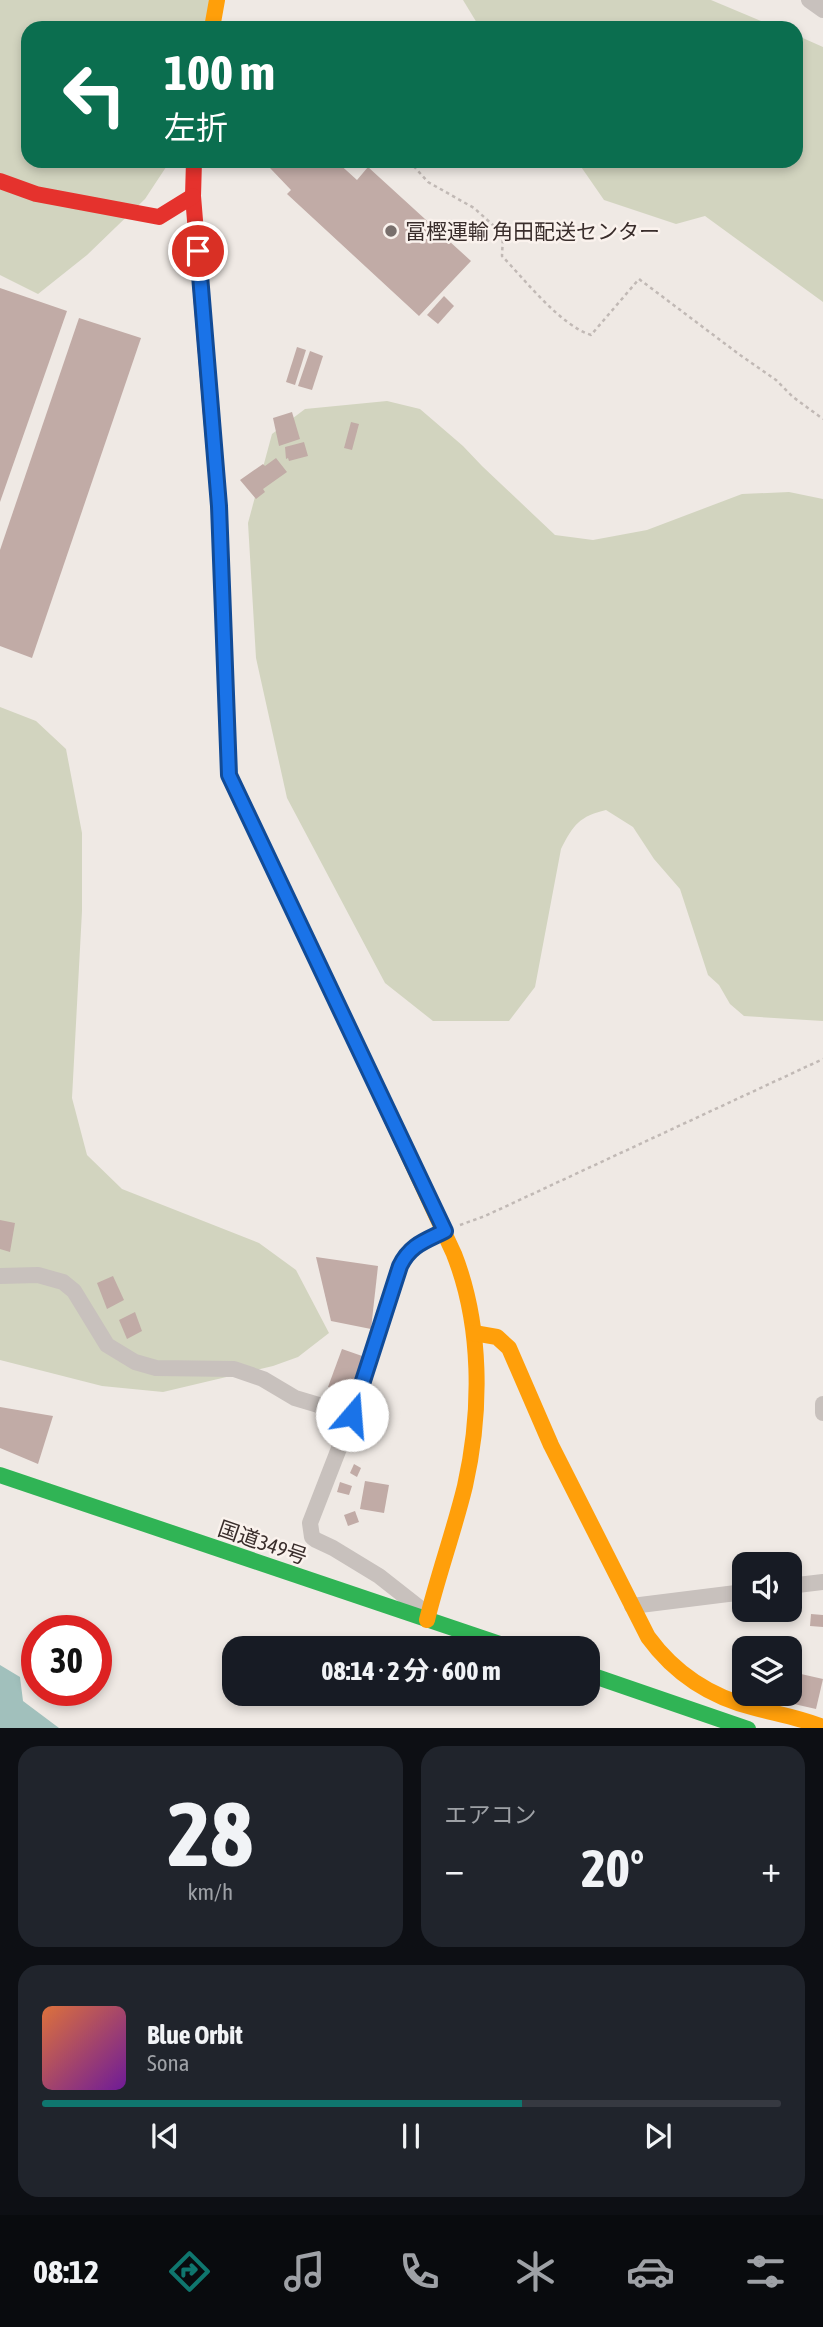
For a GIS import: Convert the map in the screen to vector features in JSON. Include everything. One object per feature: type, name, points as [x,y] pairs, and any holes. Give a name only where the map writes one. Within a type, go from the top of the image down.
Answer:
[{"type":"main road","points":[[213,21],[217,0]]},
{"type":"main road","points":[[194,168],[193,196],[219,506],[229,775],[445,1231],[462,1276],[474,1333],[476,1382],[472,1448],[428,1617]]},
{"type":"main road","points":[[0,181],[36,194],[159,217],[193,196]]},
{"type":"main road","points":[[474,1333],[497,1337],[509,1348],[551,1445],[632,1606],[662,1658],[696,1685],[750,1707],[810,1721],[822,1728]]},
{"type":"main road","name":"国道349号","points":[[0,1475],[479,1636]]},
{"type":"main road","points":[[600,1678],[748,1728]]},
{"type":"street","points":[[809,0],[823,10]]},
{"type":"street","points":[[428,1617],[379,1576],[312,1537],[310,1523],[352,1415],[406,1252],[445,1231]]},
{"type":"street","points":[[0,1276],[38,1275],[63,1282],[74,1291],[107,1345],[135,1363],[156,1368],[234,1369],[263,1379],[295,1398],[352,1415]]},
{"type":"street","points":[[823,1404],[823,1413]]},
{"type":"street","points":[[802,1584],[823,1582]]},
{"type":"street","points":[[632,1606],[732,1594]]},
{"type":"street","points":[[706,1714],[707,1721],[716,1728]]},
{"type":"path","points":[[415,168],[428,182],[474,208],[503,234],[502,256],[565,321],[582,332],[591,335],[639,279],[776,380],[793,397],[823,419]]},
{"type":"path","points":[[445,1231],[485,1216],[823,1059]]},
{"type":"green space","points":[[0,0],[217,0],[214,21],[21,21],[21,168],[165,168],[145,199],[87,255],[38,294],[0,275]]},
{"type":"green space","points":[[463,0],[711,0],[761,21],[476,21]]},
{"type":"green space","points":[[803,38],[823,47],[823,302],[705,216],[676,224],[604,200],[582,168],[803,168]]},
{"type":"green space","points":[[387,401],[420,409],[463,446],[555,535],[593,540],[647,530],[742,494],[789,492],[823,499],[823,1021],[744,1016],[730,1004],[719,985],[708,975],[680,889],[654,859],[633,827],[606,810],[590,815],[578,823],[561,849],[535,987],[509,1021],[433,1021],[385,983],[287,798],[256,658],[248,523],[272,434],[305,409]]},
{"type":"green space","points":[[0,707],[36,721],[66,749],[82,833],[82,911],[72,1098],[87,1155],[122,1189],[259,1243],[296,1270],[329,1333],[298,1357],[273,1366],[163,1392],[102,1386],[0,1360]]},
{"type":"water","points":[[0,1665],[20,1677],[21,1706],[30,1706],[59,1728],[0,1728]]},
{"type":"building","points":[[270,168],[344,168],[357,180],[369,168],[471,261],[419,316],[287,194],[291,190]]},
{"type":"building","points":[[0,288],[67,311],[0,502]]},
{"type":"building","points":[[444,296],[454,306],[438,324],[427,315]]},
{"type":"building","points":[[79,318],[141,338],[32,658],[0,646],[0,550]]},
{"type":"building","points":[[297,347],[306,350],[295,385],[286,382]]},
{"type":"building","points":[[310,351],[323,356],[312,390],[298,386]]},
{"type":"building","points":[[292,412],[300,439],[279,446],[273,418]]},
{"type":"building","points":[[351,422],[359,424],[352,450],[344,448]]},
{"type":"building","points":[[304,442],[308,456],[289,461],[286,459],[285,447]]},
{"type":"building","points":[[276,458],[287,472],[263,489],[265,492],[256,499],[240,480]]},
{"type":"building","points":[[0,1220],[15,1223],[10,1252],[0,1249]]},
{"type":"building","points":[[316,1257],[378,1266],[371,1329],[331,1321]]},
{"type":"building","points":[[113,1276],[124,1300],[107,1309],[97,1283]]},
{"type":"building","points":[[135,1312],[142,1331],[127,1339],[119,1320]]},
{"type":"building","points":[[342,1349],[365,1357],[354,1400],[328,1387]]},
{"type":"building","points":[[0,1407],[53,1416],[38,1464],[0,1448]]},
{"type":"building","points":[[354,1464],[361,1468],[357,1477],[350,1473]]},
{"type":"building","points":[[365,1481],[389,1485],[384,1513],[360,1509]]},
{"type":"building","points":[[340,1482],[352,1486],[349,1495],[337,1492]]},
{"type":"building","points":[[355,1511],[359,1522],[348,1526],[344,1515]]},
{"type":"building","points":[[811,1614],[823,1615],[823,1627],[810,1626]]},
{"type":"building","points":[[802,1674],[823,1679],[816,1709],[802,1706]]},
{"type":"traffic: fast","points":[[211,415],[219,506],[229,775],[365,1062]]},
{"type":"traffic: fast","points":[[0,1475],[476,1636]]},
{"type":"traffic: fast","points":[[600,1678],[745,1728]]},
{"type":"traffic: slow","points":[[213,21],[217,0]]},
{"type":"traffic: slow","points":[[365,1062],[454,1254],[470,1310],[474,1339],[476,1398],[471,1457],[461,1503],[427,1620]]},
{"type":"traffic: slow","points":[[474,1333],[497,1337],[509,1348],[551,1445],[648,1637],[659,1650],[682,1673],[708,1690],[739,1703],[823,1727]]},
{"type":"traffic: jam","points":[[194,168],[193,196],[211,415]]},
{"type":"traffic: jam","points":[[0,181],[36,194],[159,217],[193,196]]},
{"type":"place","name":"冨樫運輸 角田配送センター","points":[[391,231]]},
{"type":"route","points":[[198,251],[219,506],[229,775],[445,1231],[406,1252],[352,1415]]}]
